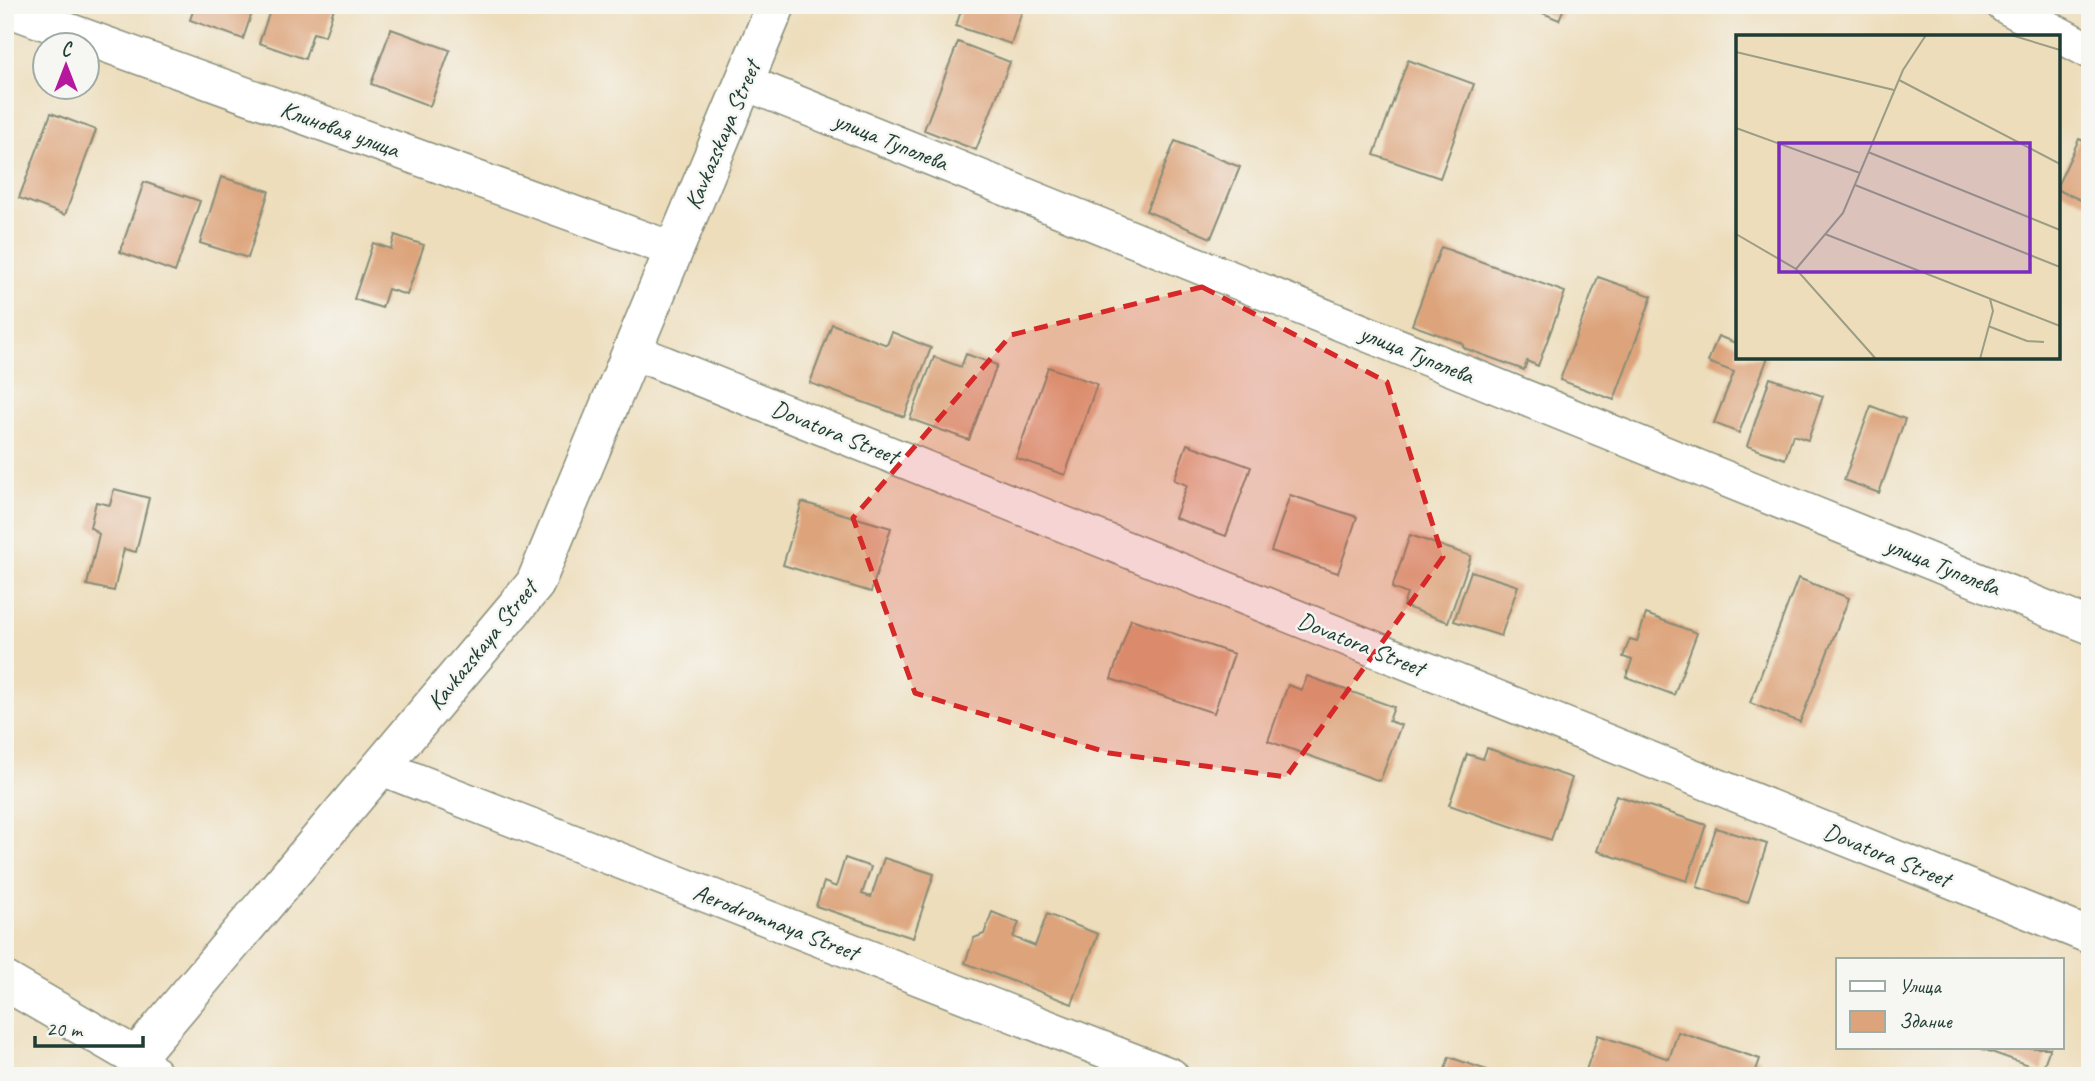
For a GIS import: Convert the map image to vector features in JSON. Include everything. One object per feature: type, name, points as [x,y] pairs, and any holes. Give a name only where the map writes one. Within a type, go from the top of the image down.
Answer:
[{"type":"street","name":"Kavkazskaya Street","points":[[145,1067],[380,768],[535,584],[776,5]]},
{"type":"street","points":[[2004,5],[2090,51]]},
{"type":"street","name":"Клиновая улица","points":[[5,8],[674,250]]},
{"type":"street","name":"улица Туполева","points":[[744,82],[2090,626]]},
{"type":"street","name":"Dovatora Street","points":[[632,351],[2090,936]]},
{"type":"street","name":"Aerodromnaya Street","points":[[380,768],[1171,1076]]},
{"type":"street","points":[[5,981],[145,1067]]},
{"type":"highlighted area","points":[[1202,287],[1387,382],[1443,557],[1286,777],[1109,753],[915,693],[853,518],[1011,335]]},
{"type":"building","points":[[195,5],[268,5],[264,14],[253,10],[243,39],[190,20]]},
{"type":"building","points":[[272,5],[335,5],[325,36],[313,33],[305,59],[259,43]]},
{"type":"building","points":[[963,5],[1024,5],[1011,44],[956,26]]},
{"type":"building","points":[[1524,5],[1565,5],[1559,20]]},
{"type":"building","points":[[391,29],[450,50],[430,106],[371,84]]},
{"type":"building","points":[[958,42],[1010,62],[976,150],[924,130]]},
{"type":"building","points":[[1408,60],[1474,84],[1440,178],[1374,155]]},
{"type":"building","points":[[51,113],[96,130],[65,215],[19,198]]},
{"type":"building","points":[[2079,139],[2090,144],[2090,204],[2060,191],[2060,180]]},
{"type":"building","points":[[1175,141],[1240,167],[1211,238],[1146,211]]},
{"type":"building","points":[[221,177],[269,191],[248,258],[200,243]]},
{"type":"building","points":[[144,182],[200,201],[175,272],[120,252]]},
{"type":"building","points":[[395,235],[424,245],[407,295],[388,289],[382,308],[354,299],[373,243],[391,249]]},
{"type":"building","points":[[1441,247],[1565,292],[1538,366],[1527,361],[1524,370],[1412,325]]},
{"type":"building","points":[[1598,277],[1652,296],[1614,400],[1560,380]]},
{"type":"building","points":[[832,324],[887,345],[892,332],[931,348],[904,417],[810,383]]},
{"type":"building","points":[[1718,336],[1736,343],[1736,359],[1767,359],[1739,433],[1714,423],[1734,372],[1708,362]]},
{"type":"building","points":[[966,354],[997,365],[969,440],[910,419],[934,357],[961,367]]},
{"type":"building","points":[[1048,367],[1097,384],[1065,475],[1016,458]]},
{"type":"building","points":[[1770,378],[1823,396],[1808,440],[1793,435],[1785,459],[1747,446]]},
{"type":"building","points":[[1871,406],[1905,419],[1879,493],[1844,480]]},
{"type":"building","points":[[1187,444],[1251,467],[1226,536],[1175,518],[1187,485],[1174,480]]},
{"type":"building","points":[[114,489],[149,498],[136,552],[124,549],[114,591],[87,585],[99,534],[90,527],[96,502],[110,505]]},
{"type":"building","points":[[1290,495],[1357,517],[1338,573],[1271,551]]},
{"type":"building","points":[[802,502],[891,528],[871,592],[783,565]]},
{"type":"building","points":[[1410,535],[1471,556],[1448,622],[1403,606],[1407,594],[1392,588]]},
{"type":"building","points":[[1471,571],[1518,586],[1501,636],[1454,621]]},
{"type":"building","points":[[1798,578],[1849,598],[1800,722],[1750,703]]},
{"type":"building","points":[[1646,614],[1697,633],[1674,695],[1626,677],[1632,660],[1623,657],[1630,639],[1637,641]]},
{"type":"building","points":[[1131,619],[1234,654],[1214,713],[1111,679]]},
{"type":"building","points":[[1307,676],[1394,707],[1389,721],[1401,725],[1380,781],[1268,741],[1288,685],[1302,690]]},
{"type":"building","points":[[1487,748],[1572,778],[1551,840],[1449,805],[1467,754],[1483,759]]},
{"type":"building","points":[[1616,795],[1706,825],[1687,881],[1597,851]]},
{"type":"building","points":[[1716,828],[1767,844],[1748,903],[1697,887]]},
{"type":"building","points":[[845,858],[871,867],[862,894],[871,897],[884,858],[934,874],[913,938],[816,906],[824,882],[836,887]]},
{"type":"building","points":[[992,912],[1019,923],[1013,937],[1035,946],[1047,914],[1098,934],[1072,1004],[965,963],[974,938],[984,934]]},
{"type":"building","points":[[1678,1032],[1760,1059],[1754,1076],[1584,1076],[1598,1035],[1669,1059]]},
{"type":"building","points":[[1986,1050],[2049,1050],[2042,1070]]},
{"type":"building","points":[[1449,1057],[1487,1070],[1485,1076],[1443,1076]]}]
